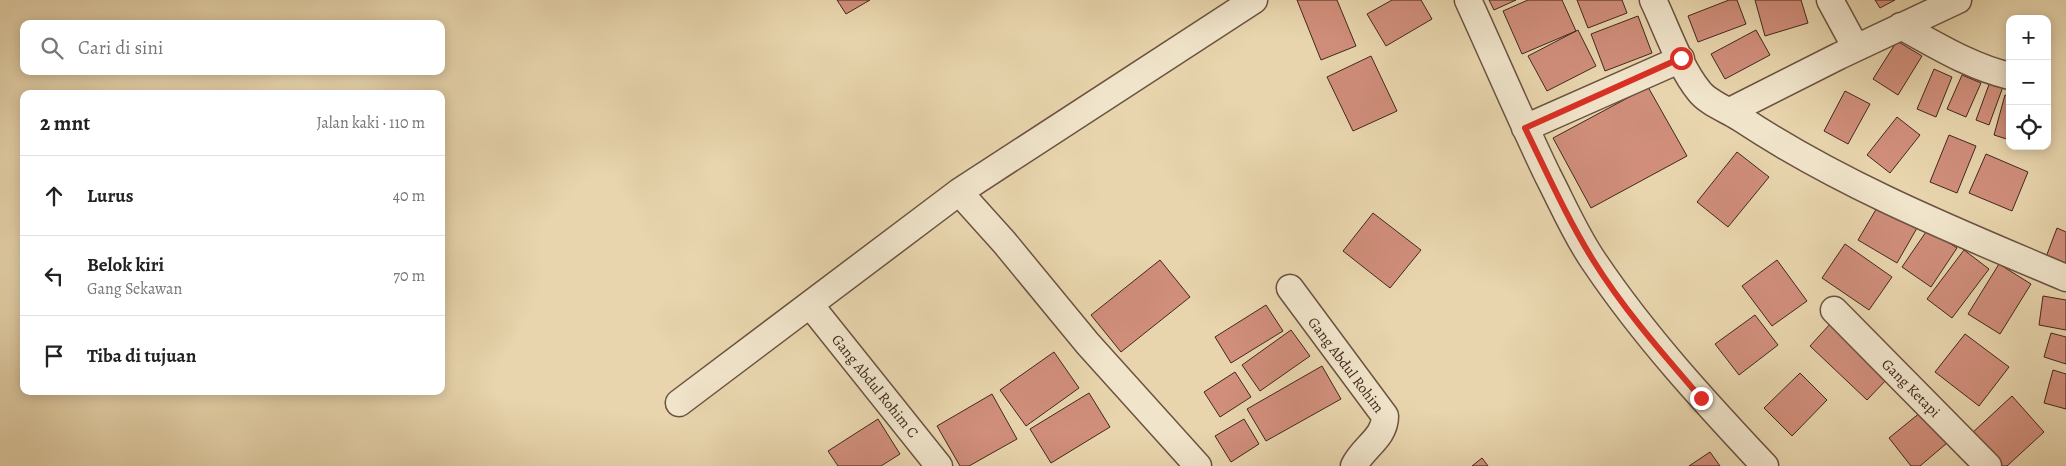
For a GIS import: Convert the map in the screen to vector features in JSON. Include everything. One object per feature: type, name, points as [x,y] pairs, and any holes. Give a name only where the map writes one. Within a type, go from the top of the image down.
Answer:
[{"type":"street","points":[[679,404],[811,306],[959,192],[1254,0]]},
{"type":"street","points":[[1468,0],[1525,128],[1573,226],[1594,262],[1650,339],[1701,398],[1765,466]]},
{"type":"street","points":[[1653,0],[1689,76],[1700,93],[1779,144],[1921,216],[2066,278]]},
{"type":"street","points":[[1830,0],[1856,48]]},
{"type":"street","points":[[1730,111],[1901,26],[1958,0]]},
{"type":"street","points":[[1901,26],[1947,52],[1996,73],[2006,75]]},
{"type":"street","points":[[1525,128],[1681,58]]},
{"type":"street","points":[[959,192],[1004,242],[1088,344],[1198,466]]},
{"type":"street","name":"Gang Abdul Rohim","points":[[1290,288],[1385,416],[1383,431],[1362,453],[1354,466]]},
{"type":"street","name":"Gang Abdul Rohim C","points":[[811,306],[939,466]]},
{"type":"street","name":"Gang Ketapi","points":[[1834,310],[1988,466]]},
{"type":"building","points":[[837,0],[870,0],[846,14]]},
{"type":"building","points":[[1297,0],[1337,0],[1356,46],[1321,60]]},
{"type":"building","points":[[1392,0],[1421,0],[1432,19],[1386,46],[1367,14]]},
{"type":"building","points":[[1489,0],[1516,0],[1494,10]]},
{"type":"building","points":[[1528,0],[1562,0],[1576,31],[1522,54],[1503,11]]},
{"type":"building","points":[[1577,0],[1622,0],[1627,13],[1588,28]]},
{"type":"building","points":[[1729,0],[1737,0],[1746,24],[1698,42],[1688,16]]},
{"type":"building","points":[[1755,0],[1801,0],[1808,23],[1765,36]]},
{"type":"building","points":[[1875,0],[1895,0],[1880,8]]},
{"type":"building","points":[[1638,16],[1652,53],[1605,71],[1591,34]]},
{"type":"building","points":[[1578,30],[1596,66],[1547,91],[1528,56]]},
{"type":"building","points":[[1756,30],[1770,55],[1725,79],[1711,54]]},
{"type":"building","points":[[1897,41],[1922,56],[1898,95],[1873,79]]},
{"type":"building","points":[[1371,56],[1397,111],[1353,131],[1327,77]]},
{"type":"building","points":[[1934,69],[1952,77],[1936,117],[1917,109]]},
{"type":"building","points":[[1962,75],[1981,83],[1966,117],[1947,109]]},
{"type":"building","points":[[1991,79],[2004,84],[1989,125],[1976,120]]},
{"type":"building","points":[[1648,87],[1687,156],[1591,208],[1553,138]]},
{"type":"building","points":[[1845,91],[1870,104],[1848,144],[1824,131]]},
{"type":"building","points":[[2005,95],[2006,95],[2006,139],[1994,135]]},
{"type":"building","points":[[1897,117],[1920,135],[1890,173],[1867,155]]},
{"type":"building","points":[[1949,135],[1976,146],[1957,193],[1930,182]]},
{"type":"building","points":[[1737,152],[1769,177],[1728,227],[1697,202]]},
{"type":"building","points":[[1986,154],[2028,172],[2012,211],[1969,193]]},
{"type":"building","points":[[1878,206],[1917,228],[1897,263],[1858,240]]},
{"type":"building","points":[[1373,213],[1421,250],[1390,288],[1343,251]]},
{"type":"building","points":[[2057,228],[2066,232],[2066,265],[2046,257]]},
{"type":"building","points":[[1928,229],[1957,248],[1931,287],[1902,267]]},
{"type":"building","points":[[1845,244],[1892,277],[1869,310],[1822,278]]},
{"type":"building","points":[[1964,250],[1989,269],[1952,318],[1927,299]]},
{"type":"building","points":[[1160,260],[1190,297],[1121,352],[1091,315]]},
{"type":"building","points":[[1777,260],[1807,301],[1772,326],[1742,286]]},
{"type":"building","points":[[1999,264],[2031,284],[2000,334],[1968,314]]},
{"type":"building","points":[[2043,296],[2066,300],[2066,330],[2039,325]]},
{"type":"building","points":[[1266,305],[1283,331],[1231,363],[1215,337]]},
{"type":"building","points":[[1755,315],[1778,345],[1739,375],[1715,344]]},
{"type":"building","points":[[1831,323],[1889,377],[1867,400],[1810,346]]},
{"type":"building","points":[[1291,330],[1310,356],[1260,391],[1242,365]]},
{"type":"building","points":[[2051,333],[2066,337],[2066,364],[2044,357]]},
{"type":"building","points":[[1965,334],[2009,367],[1979,406],[1935,372]]},
{"type":"building","points":[[1054,352],[1079,388],[1026,426],[1000,390]]},
{"type":"building","points":[[1322,366],[1341,399],[1266,441],[1247,409]]},
{"type":"building","points":[[2053,370],[2066,374],[2066,409],[2044,403]]},
{"type":"building","points":[[1235,372],[1251,397],[1220,417],[1204,392]]},
{"type":"building","points":[[1800,373],[1827,400],[1792,436],[1764,408]]},
{"type":"building","points":[[1089,393],[1110,427],[1051,463],[1030,429]]},
{"type":"building","points":[[992,394],[1017,439],[969,466],[960,466],[937,426]]},
{"type":"building","points":[[2012,396],[2044,432],[2007,466],[2000,466],[1971,434]]},
{"type":"building","points":[[1921,412],[1947,443],[1920,466],[1911,466],[1889,438]]},
{"type":"building","points":[[878,419],[900,454],[881,466],[838,466],[828,451]]},
{"type":"building","points":[[1244,419],[1259,444],[1231,462],[1215,436]]},
{"type":"building","points":[[1710,452],[1720,466],[1689,466]]},
{"type":"building","points":[[1482,458],[1488,466],[1472,466]]},
{"type":"route","points":[[1681,58],[1525,128],[1573,226],[1594,262],[1650,339],[1701,398]]}]
